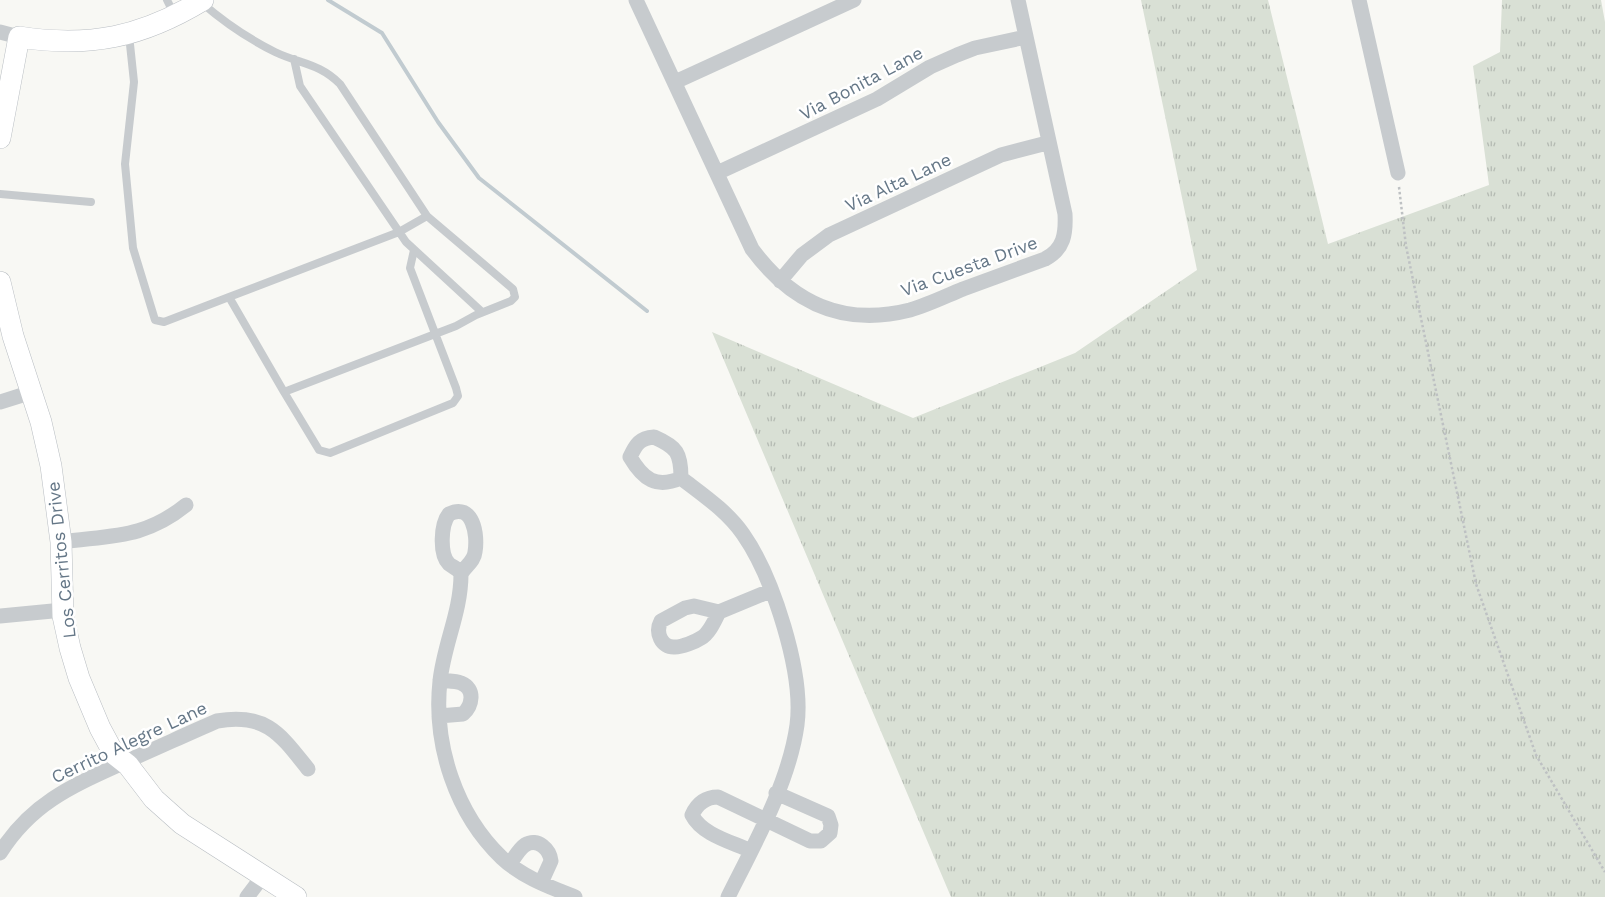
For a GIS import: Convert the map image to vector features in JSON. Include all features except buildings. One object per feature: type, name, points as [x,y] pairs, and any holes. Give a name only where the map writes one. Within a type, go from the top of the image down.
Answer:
[{"type":"street","name":"Via Cuesta Drive","points":[[636,0],[752,249],[780,281],[795,294],[829,310],[867,316],[912,309],[1045,259],[1060,248],[1066,227],[1018,0]]},
{"type":"street","points":[[675,82],[854,0]]},
{"type":"street","points":[[1359,0],[1398,173]]},
{"type":"street","points":[[0,138],[10,34],[50,42],[75,42],[129,34],[171,8],[202,1]]},
{"type":"street","name":"Via Bonita Lane","points":[[717,173],[877,99],[930,67],[956,55],[975,48],[1026,37]]},
{"type":"street","name":"Via Alta Lane","points":[[780,281],[802,255],[829,235],[1001,155],[1047,142]]},
{"type":"street","name":"Los Cerritos Drive","points":[[0,282],[13,336],[32,392],[52,466],[61,542],[63,610],[70,648],[90,706],[114,754],[123,763],[128,765],[154,798],[182,824],[296,897]]},
{"type":"street","points":[[0,402],[32,392]]},
{"type":"street","points":[[681,478],[717,505],[742,533],[756,556],[792,650],[796,686],[797,723],[790,753],[765,820],[728,897]]},
{"type":"street","points":[[61,542],[124,535],[146,530],[186,505]]},
{"type":"street","points":[[461,574],[458,612],[444,657],[440,680],[439,716],[443,751],[455,787],[478,829],[510,864],[541,883],[575,897]]},
{"type":"street","points":[[719,612],[770,591]]},
{"type":"street","points":[[0,616],[63,610]]},
{"type":"street","points":[[439,716],[462,714],[471,703],[471,696],[466,687],[461,683],[440,680]]},
{"type":"street","name":"Cerrito Alegre Lane","points":[[0,853],[18,828],[51,798],[75,784],[217,721],[243,719],[263,723],[274,729],[308,769]]},
{"type":"street","points":[[751,851],[703,829],[696,824],[692,815],[696,806],[708,797],[718,797],[810,841],[821,841],[830,833],[831,826],[828,816],[776,792]]},
{"type":"street","points":[[510,864],[525,846],[531,843],[540,844],[547,848],[551,862],[541,883]]},
{"type":"street","points":[[247,897],[263,876]]},
{"type":"lane","points":[[202,1],[228,26],[277,53],[327,71],[340,84],[427,216],[513,289],[515,297],[511,301],[482,312],[436,334],[284,392]]},
{"type":"lane","points":[[129,34],[134,82],[125,164],[133,248],[150,311],[155,320],[164,322],[399,232],[427,216]]},
{"type":"lane","points":[[294,59],[300,86],[399,232],[414,250],[482,312]]},
{"type":"lane","points":[[0,194],[91,202]]},
{"type":"lane","points":[[229,297],[319,450],[330,453],[453,403],[458,396],[410,268],[414,250]]},
{"type":"path","points":[[1398,173],[1406,246],[1476,584],[1536,755],[1605,872]]},
{"type":"green space","points":[[1141,0],[1268,0],[1328,244],[1489,185],[1473,66],[1500,52],[1502,0],[1601,0],[1605,22],[1605,897],[951,897],[712,332],[913,418],[1075,353],[1197,270]]},
{"type":"waterway","points":[[328,0],[382,33],[438,122],[479,178],[647,311]]}]
